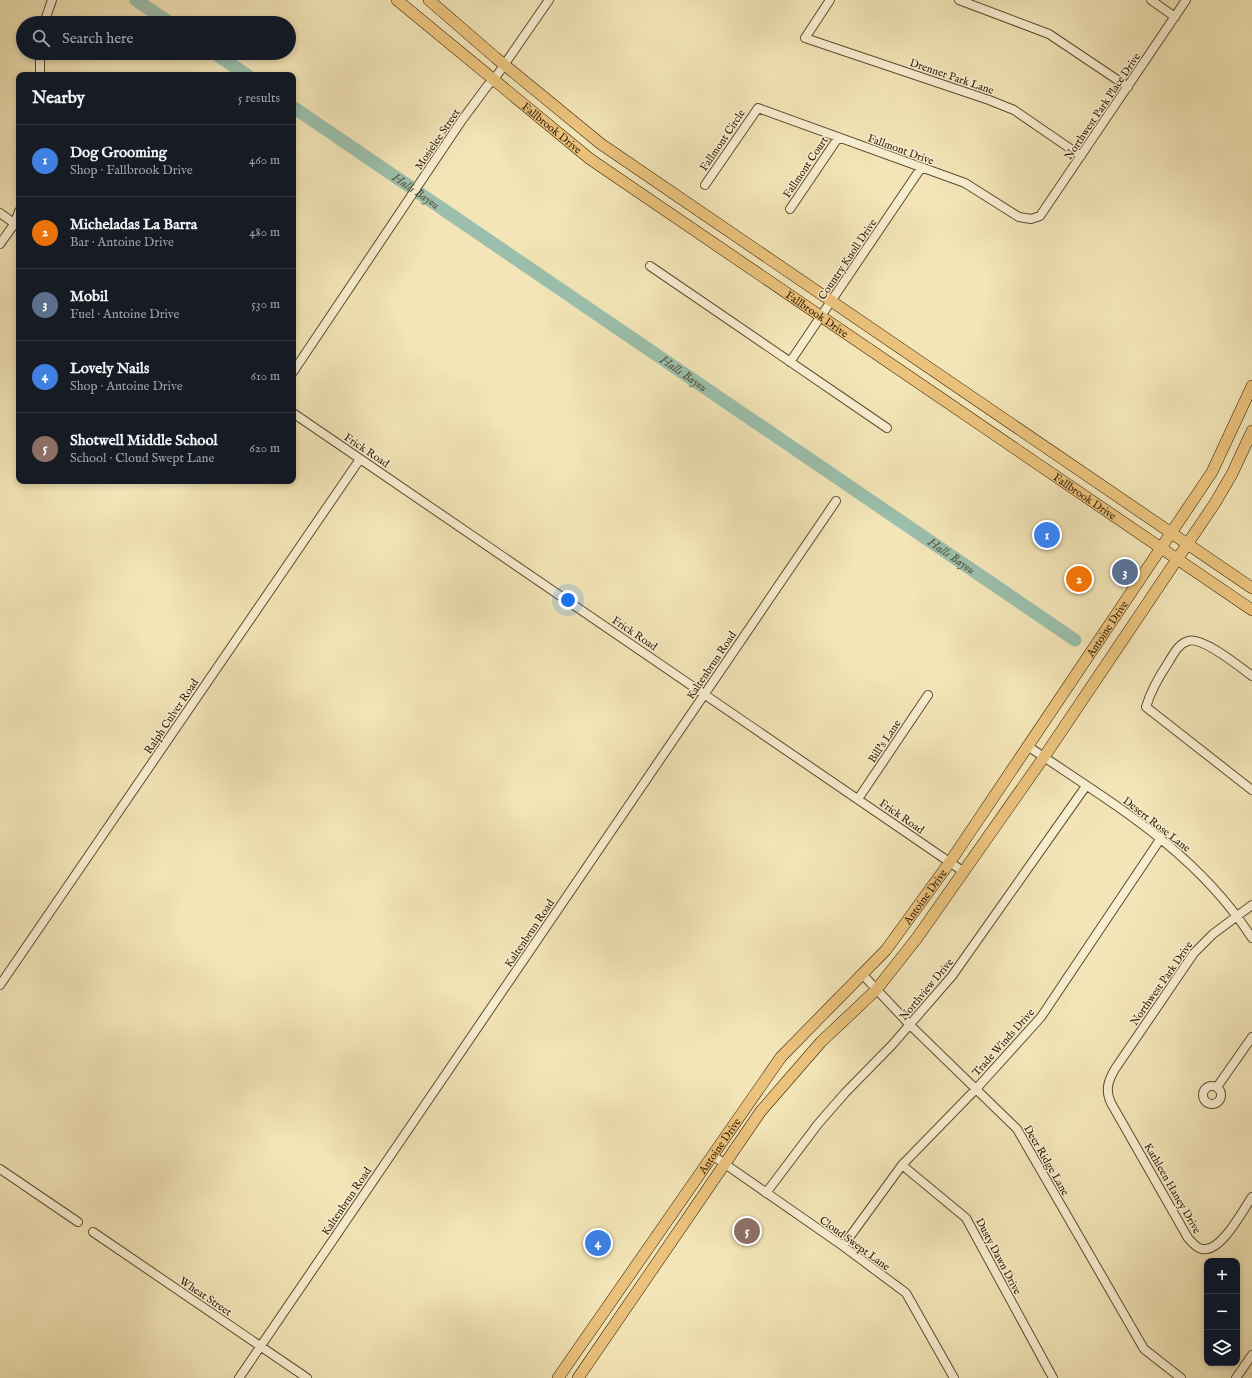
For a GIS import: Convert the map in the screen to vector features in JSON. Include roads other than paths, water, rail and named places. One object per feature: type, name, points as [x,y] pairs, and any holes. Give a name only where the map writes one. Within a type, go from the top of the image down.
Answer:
[{"type":"main road","name":"Fallbrook Drive","points":[[397,0],[493,81],[590,159],[1252,610]]},
{"type":"main road","name":"Fallbrook Drive","points":[[428,0],[504,65],[601,144],[1252,588]]},
{"type":"main road","name":"Antoine Drive","points":[[558,1378],[781,1057],[886,950],[950,862],[1029,747],[1212,472],[1252,386]]},
{"type":"main road","points":[[1010,445],[1021,430]]},
{"type":"main road","name":"Antoine Drive","points":[[578,1378],[761,1111],[821,1042],[876,990],[917,938],[964,872],[1044,757],[1187,544],[1232,474],[1252,431]]},
{"type":"main road","points":[[605,1310],[618,1319]]},
{"type":"street","points":[[46,16],[52,0]]},
{"type":"street","name":"Mosielee Street","points":[[296,368],[466,114],[488,85],[493,81],[549,0]]},
{"type":"street","name":"Drenner Park Lane","points":[[830,0],[805,38],[989,100],[1014,110],[1081,156]]},
{"type":"street","points":[[959,0],[1049,34],[1128,87]]},
{"type":"street","points":[[1150,0],[1175,16]]},
{"type":"street","name":"Northwest Park Place Drive","points":[[1031,219],[1040,216],[1044,211],[1186,0]]},
{"type":"street","points":[[40,60],[40,72]]},
{"type":"street","name":"Fallmont Drive","points":[[758,108],[965,183],[1019,217],[1031,219]]},
{"type":"street","name":"Fallmont Circle","points":[[705,184],[758,108]]},
{"type":"street","name":"Fallmont Court","points":[[790,209],[838,138]]},
{"type":"street","name":"Country Knoll Drive","points":[[790,362],[921,168]]},
{"type":"street","points":[[0,213],[16,224]]},
{"type":"street","points":[[0,244],[16,226]]},
{"type":"street","points":[[650,266],[887,428]]},
{"type":"street","name":"Frick Road","points":[[296,415],[964,872]]},
{"type":"street","name":"Ralph Culver Road","points":[[0,986],[360,459]]},
{"type":"street","name":"Kaltenbrun Road","points":[[239,1378],[836,501]]},
{"type":"street","points":[[1252,676],[1207,646],[1194,640],[1189,640],[1179,646],[1153,685],[1146,707],[1252,790]]},
{"type":"street","name":"Bill's Lane","points":[[858,799],[928,695]]},
{"type":"street","name":"Desert Rose Lane","points":[[1029,747],[1161,838],[1178,852],[1217,891],[1252,938]]},
{"type":"street","name":"Northview Drive","points":[[766,1193],[818,1124],[845,1093],[910,1025],[952,976],[1086,786]]},
{"type":"street","name":"Trade Winds Drive","points":[[843,1246],[902,1165],[976,1089],[1041,1017],[1161,838]]},
{"type":"street","name":"Northwest Park Drive","points":[[1107,1089],[1108,1080],[1115,1069],[1194,953],[1213,934],[1252,905]]},
{"type":"street","name":"Deer Ridge Lane","points":[[863,975],[910,1025],[1017,1129],[1144,1349],[1182,1378]]},
{"type":"street","points":[[1217,1087],[1252,1038]]},
{"type":"street","name":"Kathleen Haney Drive","points":[[1107,1089],[1111,1103],[1188,1238],[1194,1245],[1202,1249],[1209,1248],[1220,1242],[1252,1197]]},
{"type":"street","name":"Cloud Swept Lane","points":[[712,1155],[843,1246],[906,1293],[954,1378]]},
{"type":"street","name":"Dusty Dawn Drive","points":[[902,1165],[966,1218],[1053,1378]]},
{"type":"street","points":[[0,1169],[78,1222]]},
{"type":"street","name":"Wheat Street","points":[[93,1232],[307,1378]]},
{"type":"street","points":[[1236,1378],[1252,1355]]},
{"type":"waterway","name":"Halls Bayou","points":[[136,0],[160,16]]},
{"type":"waterway","name":"Halls Bayou","points":[[224,60],[242,72]]},
{"type":"waterway","name":"Halls Bayou","points":[[296,109],[1075,640]]},
{"type":"place","name":"Dog Grooming","points":[[1047,535]]},
{"type":"place","name":"Mobil","points":[[1125,572]]},
{"type":"place","name":"Micheladas La Barra","points":[[1079,579]]},
{"type":"place","name":"Shotwell Middle School","points":[[747,1231]]},
{"type":"place","name":"Lovely Nails","points":[[598,1243]]}]
